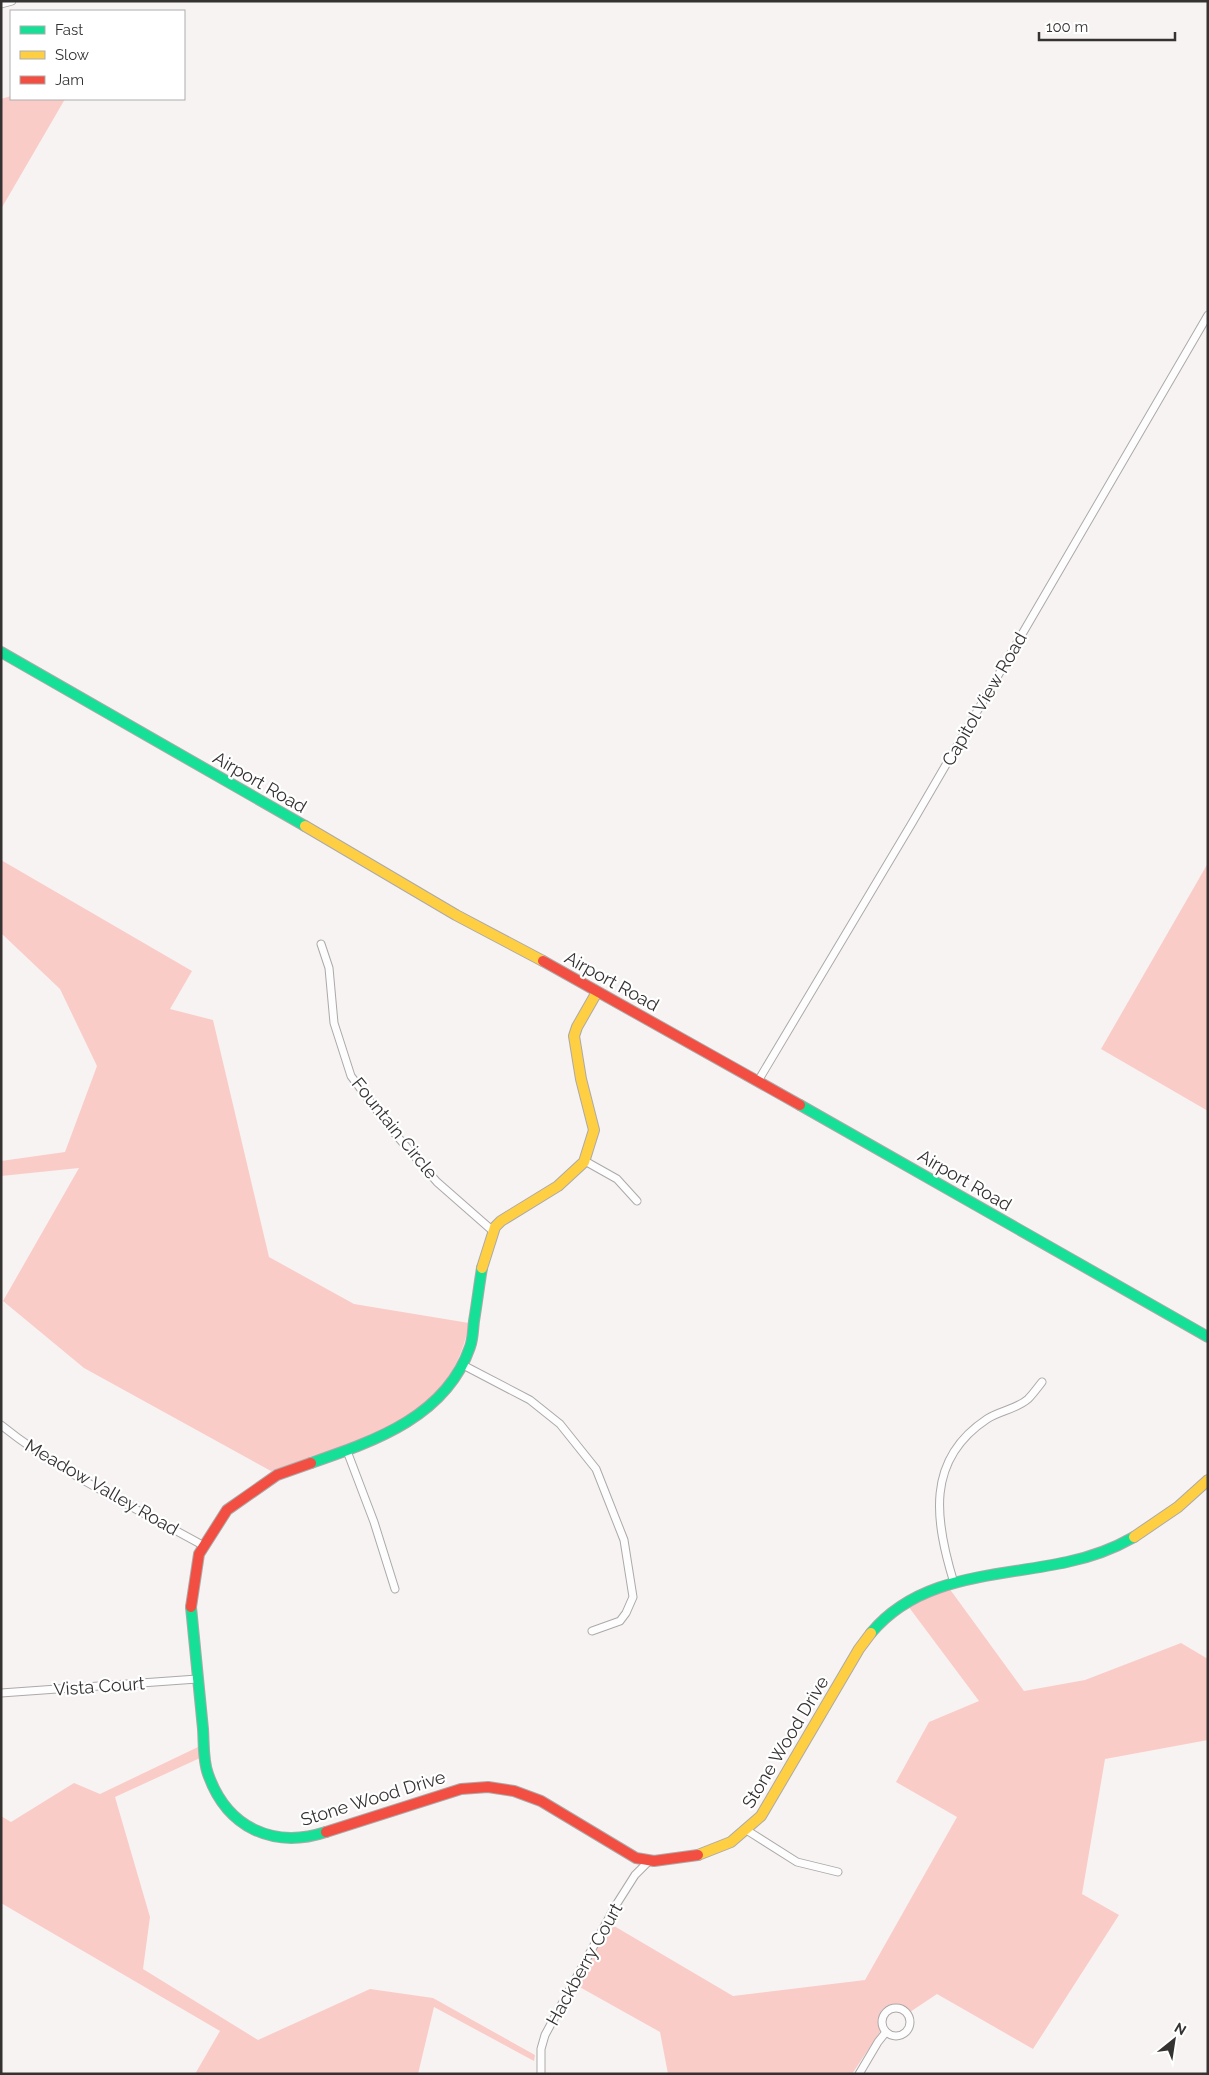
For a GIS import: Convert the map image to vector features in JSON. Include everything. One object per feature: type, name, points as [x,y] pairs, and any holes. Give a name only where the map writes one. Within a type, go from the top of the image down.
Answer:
[{"type":"street","points":[[1,4],[12,1]]},
{"type":"street","name":"Capitol View Road","points":[[758,1082],[912,823],[1208,315]]},
{"type":"street","name":"Airport Road","points":[[1,652],[371,864],[456,915],[758,1082],[1208,1337]]},
{"type":"street","name":"Fountain Circle","points":[[321,944],[330,968],[334,1023],[351,1076],[390,1128],[437,1182],[494,1232]]},
{"type":"street","name":"Stone Wood Drive","points":[[597,992],[577,1027],[574,1036],[594,1130],[584,1161],[558,1186],[501,1221],[494,1232],[483,1260],[471,1346],[463,1365],[452,1383],[426,1411],[363,1446],[277,1475],[227,1510],[199,1554],[191,1607],[207,1773],[224,1805],[239,1821],[254,1830],[270,1836],[283,1838],[309,1837],[460,1789],[488,1787],[514,1791],[541,1801],[636,1858],[648,1862],[684,1858],[714,1851],[748,1831],[761,1816],[859,1649],[875,1627],[897,1608],[919,1595],[954,1583],[1070,1562],[1103,1551],[1134,1537],[1162,1519],[1185,1502],[1208,1480]]},
{"type":"street","points":[[584,1161],[617,1179],[638,1201]]},
{"type":"street","points":[[463,1365],[530,1400],[560,1424],[596,1470],[624,1540],[633,1597],[620,1621],[592,1631]]},
{"type":"street","points":[[954,1583],[946,1555],[939,1511],[942,1473],[946,1463],[960,1441],[987,1419],[1027,1400],[1042,1382]]},
{"type":"street","name":"Meadow Valley Road","points":[[1,1425],[21,1441],[72,1473],[204,1546]]},
{"type":"street","points":[[347,1451],[374,1522],[395,1589]]},
{"type":"street","name":"Vista Court","points":[[1,1693],[197,1679]]},
{"type":"street","points":[[748,1831],[796,1862],[838,1872]]},
{"type":"street","name":"Hackberry Court","points":[[541,2074],[541,2049],[545,2035],[616,1905],[635,1875],[648,1862]]},
{"type":"street","points":[[897,2008],[906,2012],[910,2024],[906,2032],[894,2036],[886,2032],[883,2018],[888,2010],[897,2008]]},
{"type":"street","points":[[859,2074],[886,2032]]},
{"type":"shaded area","points":[[10,96],[10,100],[64,100],[1,209],[1,99]]},
{"type":"shaded area","points":[[1,860],[192,971],[170,1009],[213,1020],[269,1257],[354,1304],[469,1323],[464,1345],[456,1365],[438,1392],[416,1412],[378,1433],[332,1451],[271,1471],[84,1368],[3,1301],[79,1168],[1,1176],[1,1161],[65,1152],[97,1066],[60,989],[1,933]]},
{"type":"shaded area","points":[[1208,863],[1208,1111],[1101,1049]]},
{"type":"shaded area","points":[[949,1588],[1024,1691],[1085,1680],[1181,1643],[1208,1659],[1208,1740],[1105,1759],[1082,1894],[1119,1915],[1033,2049],[937,1994],[910,2012],[897,2005],[885,2007],[879,2015],[880,2032],[852,2074],[668,2074],[660,2032],[576,1985],[609,1923],[733,1996],[865,1980],[957,1817],[896,1782],[929,1722],[979,1701],[908,1606],[920,1599]]},
{"type":"shaded area","points":[[198,1747],[200,1758],[115,1797],[150,1917],[143,1969],[258,2040],[370,1989],[433,1998],[535,2055],[534,2061],[434,2007],[418,2074],[195,2074],[220,2031],[1,1903],[1,1816],[11,1822],[74,1783],[100,1794]]},
{"type":"traffic: fast","points":[[1,652],[305,826]]},
{"type":"traffic: fast","points":[[800,1105],[1208,1337]]},
{"type":"traffic: fast","points":[[311,1463],[383,1435],[426,1409],[444,1392],[459,1371],[471,1344],[482,1268]]},
{"type":"traffic: fast","points":[[871,1633],[891,1614],[913,1599],[936,1589],[962,1581],[1076,1560],[1110,1549],[1134,1537]]},
{"type":"traffic: fast","points":[[191,1607],[205,1763],[216,1793],[240,1821],[254,1830],[288,1838],[306,1837],[326,1832]]},
{"type":"traffic: slow","points":[[305,826],[456,915],[543,961]]},
{"type":"traffic: slow","points":[[482,1268],[495,1227],[501,1221],[558,1186],[584,1162],[594,1130],[581,1079],[574,1036],[577,1027],[597,992]]},
{"type":"traffic: slow","points":[[1134,1537],[1178,1507],[1208,1480]]},
{"type":"traffic: slow","points":[[698,1855],[731,1842],[761,1816],[859,1649],[871,1633]]},
{"type":"traffic: jam","points":[[543,961],[800,1105]]},
{"type":"traffic: jam","points":[[191,1607],[199,1554],[227,1510],[277,1475],[311,1463]]},
{"type":"traffic: jam","points":[[326,1832],[461,1789],[488,1787],[514,1791],[541,1801],[636,1858],[654,1861],[698,1855]]}]
